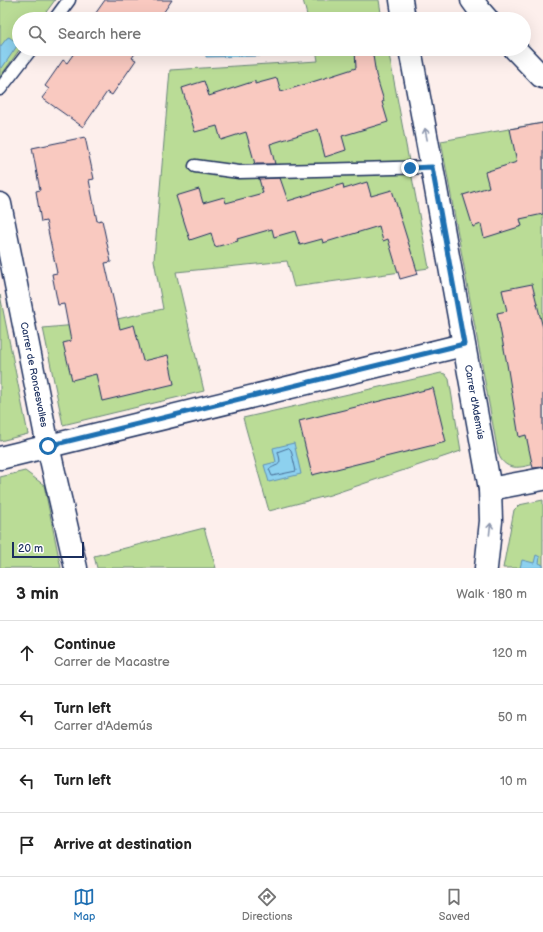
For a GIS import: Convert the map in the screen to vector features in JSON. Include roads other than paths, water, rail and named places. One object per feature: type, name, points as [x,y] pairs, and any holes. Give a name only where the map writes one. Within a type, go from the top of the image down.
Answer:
[{"type":"street","points":[[400,0],[403,12]]},
{"type":"street","points":[[472,0],[481,12]]},
{"type":"street","name":"Carrer d'Ademús","points":[[411,56],[490,489],[491,521],[486,568]]},
{"type":"street","points":[[521,56],[540,76],[543,77]]},
{"type":"street","name":"Carrer de Roncesvalles","points":[[0,204],[48,446],[76,568]]},
{"type":"street","points":[[0,458],[464,344]]},
{"type":"street","points":[[490,489],[543,479]]},
{"type":"lane","points":[[60,12],[69,0]]},
{"type":"lane","points":[[0,89],[26,56]]},
{"type":"lane","points":[[194,166],[239,172],[432,167]]},
{"type":"water","points":[[9,37],[12,39],[12,53],[2,68],[0,67],[0,47]]},
{"type":"water","points":[[206,56],[260,56],[206,57]]},
{"type":"water","points":[[294,443],[301,474],[269,482],[264,465],[276,462],[273,448]]},
{"type":"water","points":[[536,555],[540,557],[539,563],[543,565],[543,568],[520,568],[522,560],[534,563]]}]
